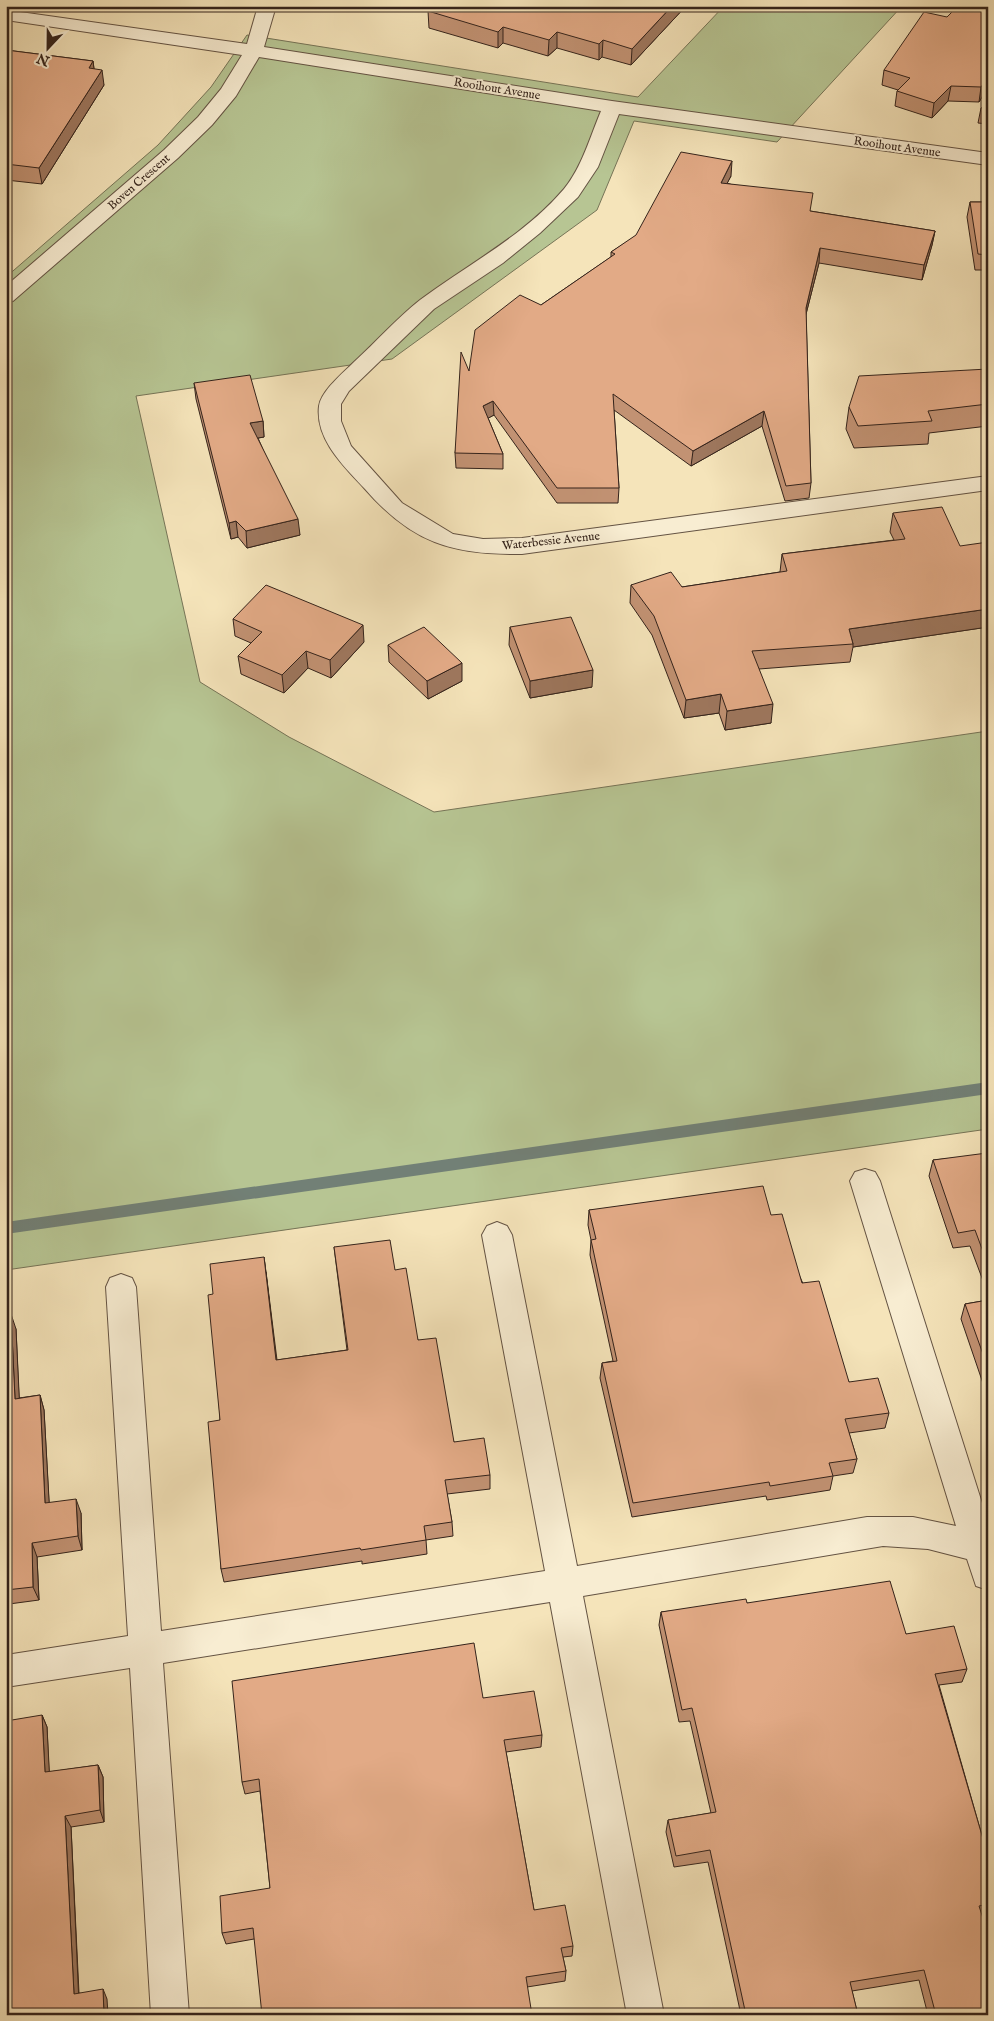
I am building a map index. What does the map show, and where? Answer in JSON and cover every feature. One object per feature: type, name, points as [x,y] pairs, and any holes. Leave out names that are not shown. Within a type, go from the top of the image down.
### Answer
[{"type":"street","name":"Boven Crescent","points":[[6,297],[171,154],[205,122],[229,92],[254,51],[267,6]]},
{"type":"street","name":"Rooihout Avenue","points":[[6,15],[254,51],[612,107],[988,159]]},
{"type":"street","name":"Waterbessie Avenue","points":[[612,107],[588,167],[571,193],[533,229],[496,258],[427,305],[341,386],[330,404],[330,421],[341,448],[394,508],[446,540],[483,547],[522,546],[988,483]]},
{"type":"street","points":[[865,1181],[985,1558]]},
{"type":"street","points":[[497,1235],[646,2015]]},
{"type":"street","points":[[121,1287],[170,2015]]},
{"type":"street","points":[[6,1671],[564,1584],[882,1530],[932,1534],[985,1558]]},
{"type":"green space","points":[[724,6],[902,6],[777,142],[634,121],[597,210],[392,359],[136,396],[200,682],[289,737],[434,812],[988,731],[988,1129],[6,1270],[6,277],[158,145],[211,87],[247,35],[638,97]]},
{"type":"building","points":[[434,6],[672,6],[632,49],[603,40],[599,44],[557,32],[549,40],[503,27],[498,32],[428,11]]},
{"type":"building","points":[[958,6],[988,6],[988,77],[981,87],[951,86],[934,103],[897,91],[910,78],[884,70],[924,12],[947,17]]},
{"type":"building","points":[[6,50],[93,61],[89,68],[102,70],[39,168],[6,164]]},
{"type":"building","points":[[681,152],[732,161],[721,183],[813,193],[810,211],[935,231],[924,265],[820,248],[806,308],[811,483],[786,486],[764,411],[693,451],[613,394],[619,488],[557,488],[493,401],[483,406],[503,454],[455,453],[461,352],[469,371],[475,330],[520,295],[541,305],[615,254],[611,252],[636,235]]},
{"type":"building","points":[[970,202],[988,202],[988,255],[978,254]]},
{"type":"building","points":[[988,369],[988,404],[928,411],[932,421],[858,426],[849,407],[859,376]]},
{"type":"building","points":[[250,375],[263,421],[250,423],[298,519],[246,531],[236,521],[229,523],[194,383]]},
{"type":"building","points":[[942,507],[960,546],[988,542],[988,609],[849,629],[853,644],[752,651],[773,704],[727,711],[721,694],[686,700],[654,616],[631,585],[671,572],[682,587],[787,571],[782,554],[905,539],[893,513]]},
{"type":"building","points":[[266,585],[363,625],[330,660],[306,651],[282,675],[238,656],[262,632],[233,619]]},
{"type":"building","points":[[571,617],[593,670],[530,681],[510,627]]},
{"type":"building","points":[[424,627],[462,663],[427,681],[388,645]]},
{"type":"building","points":[[987,1153],[988,1265],[975,1230],[958,1233],[933,1160]]},
{"type":"building","points":[[763,1186],[771,1215],[782,1214],[802,1283],[819,1281],[849,1382],[878,1378],[889,1413],[845,1419],[857,1459],[829,1463],[833,1476],[770,1486],[769,1482],[633,1503],[602,1363],[617,1361],[591,1240],[596,1239],[589,1210]]},
{"type":"building","points":[[390,1240],[395,1270],[406,1268],[418,1340],[436,1338],[454,1442],[484,1438],[490,1475],[445,1480],[452,1522],[424,1526],[426,1540],[221,1569],[208,1422],[220,1420],[208,1295],[213,1294],[210,1264],[264,1257],[276,1360],[348,1350],[334,1247]]},
{"type":"building","points":[[988,1300],[988,1368],[965,1304]]},
{"type":"building","points":[[6,1314],[11,1314],[15,1399],[40,1395],[45,1503],[76,1499],[78,1536],[32,1543],[33,1587],[6,1590]]},
{"type":"building","points":[[890,1581],[906,1634],[954,1626],[967,1669],[935,1674],[983,1839],[988,1838],[988,1904],[979,1906],[988,1934],[988,2015],[936,2015],[924,1970],[850,1982],[858,2015],[746,2015],[710,1850],[676,1856],[668,1820],[716,1812],[692,1708],[682,1710],[661,1612],[746,1599],[747,1603]]},
{"type":"building","points":[[474,1643],[483,1698],[534,1691],[542,1735],[504,1740],[534,1910],[565,1905],[573,1946],[561,1948],[566,1971],[526,1977],[532,2015],[262,2015],[253,1928],[222,1933],[220,1896],[270,1888],[259,1779],[242,1782],[232,1681]]},
{"type":"building","points":[[42,1715],[45,1772],[98,1765],[100,1810],[65,1816],[74,1994],[103,1989],[104,2015],[6,2015],[6,1721]]},
{"type":"waterway","points":[[6,1228],[988,1088]]}]
